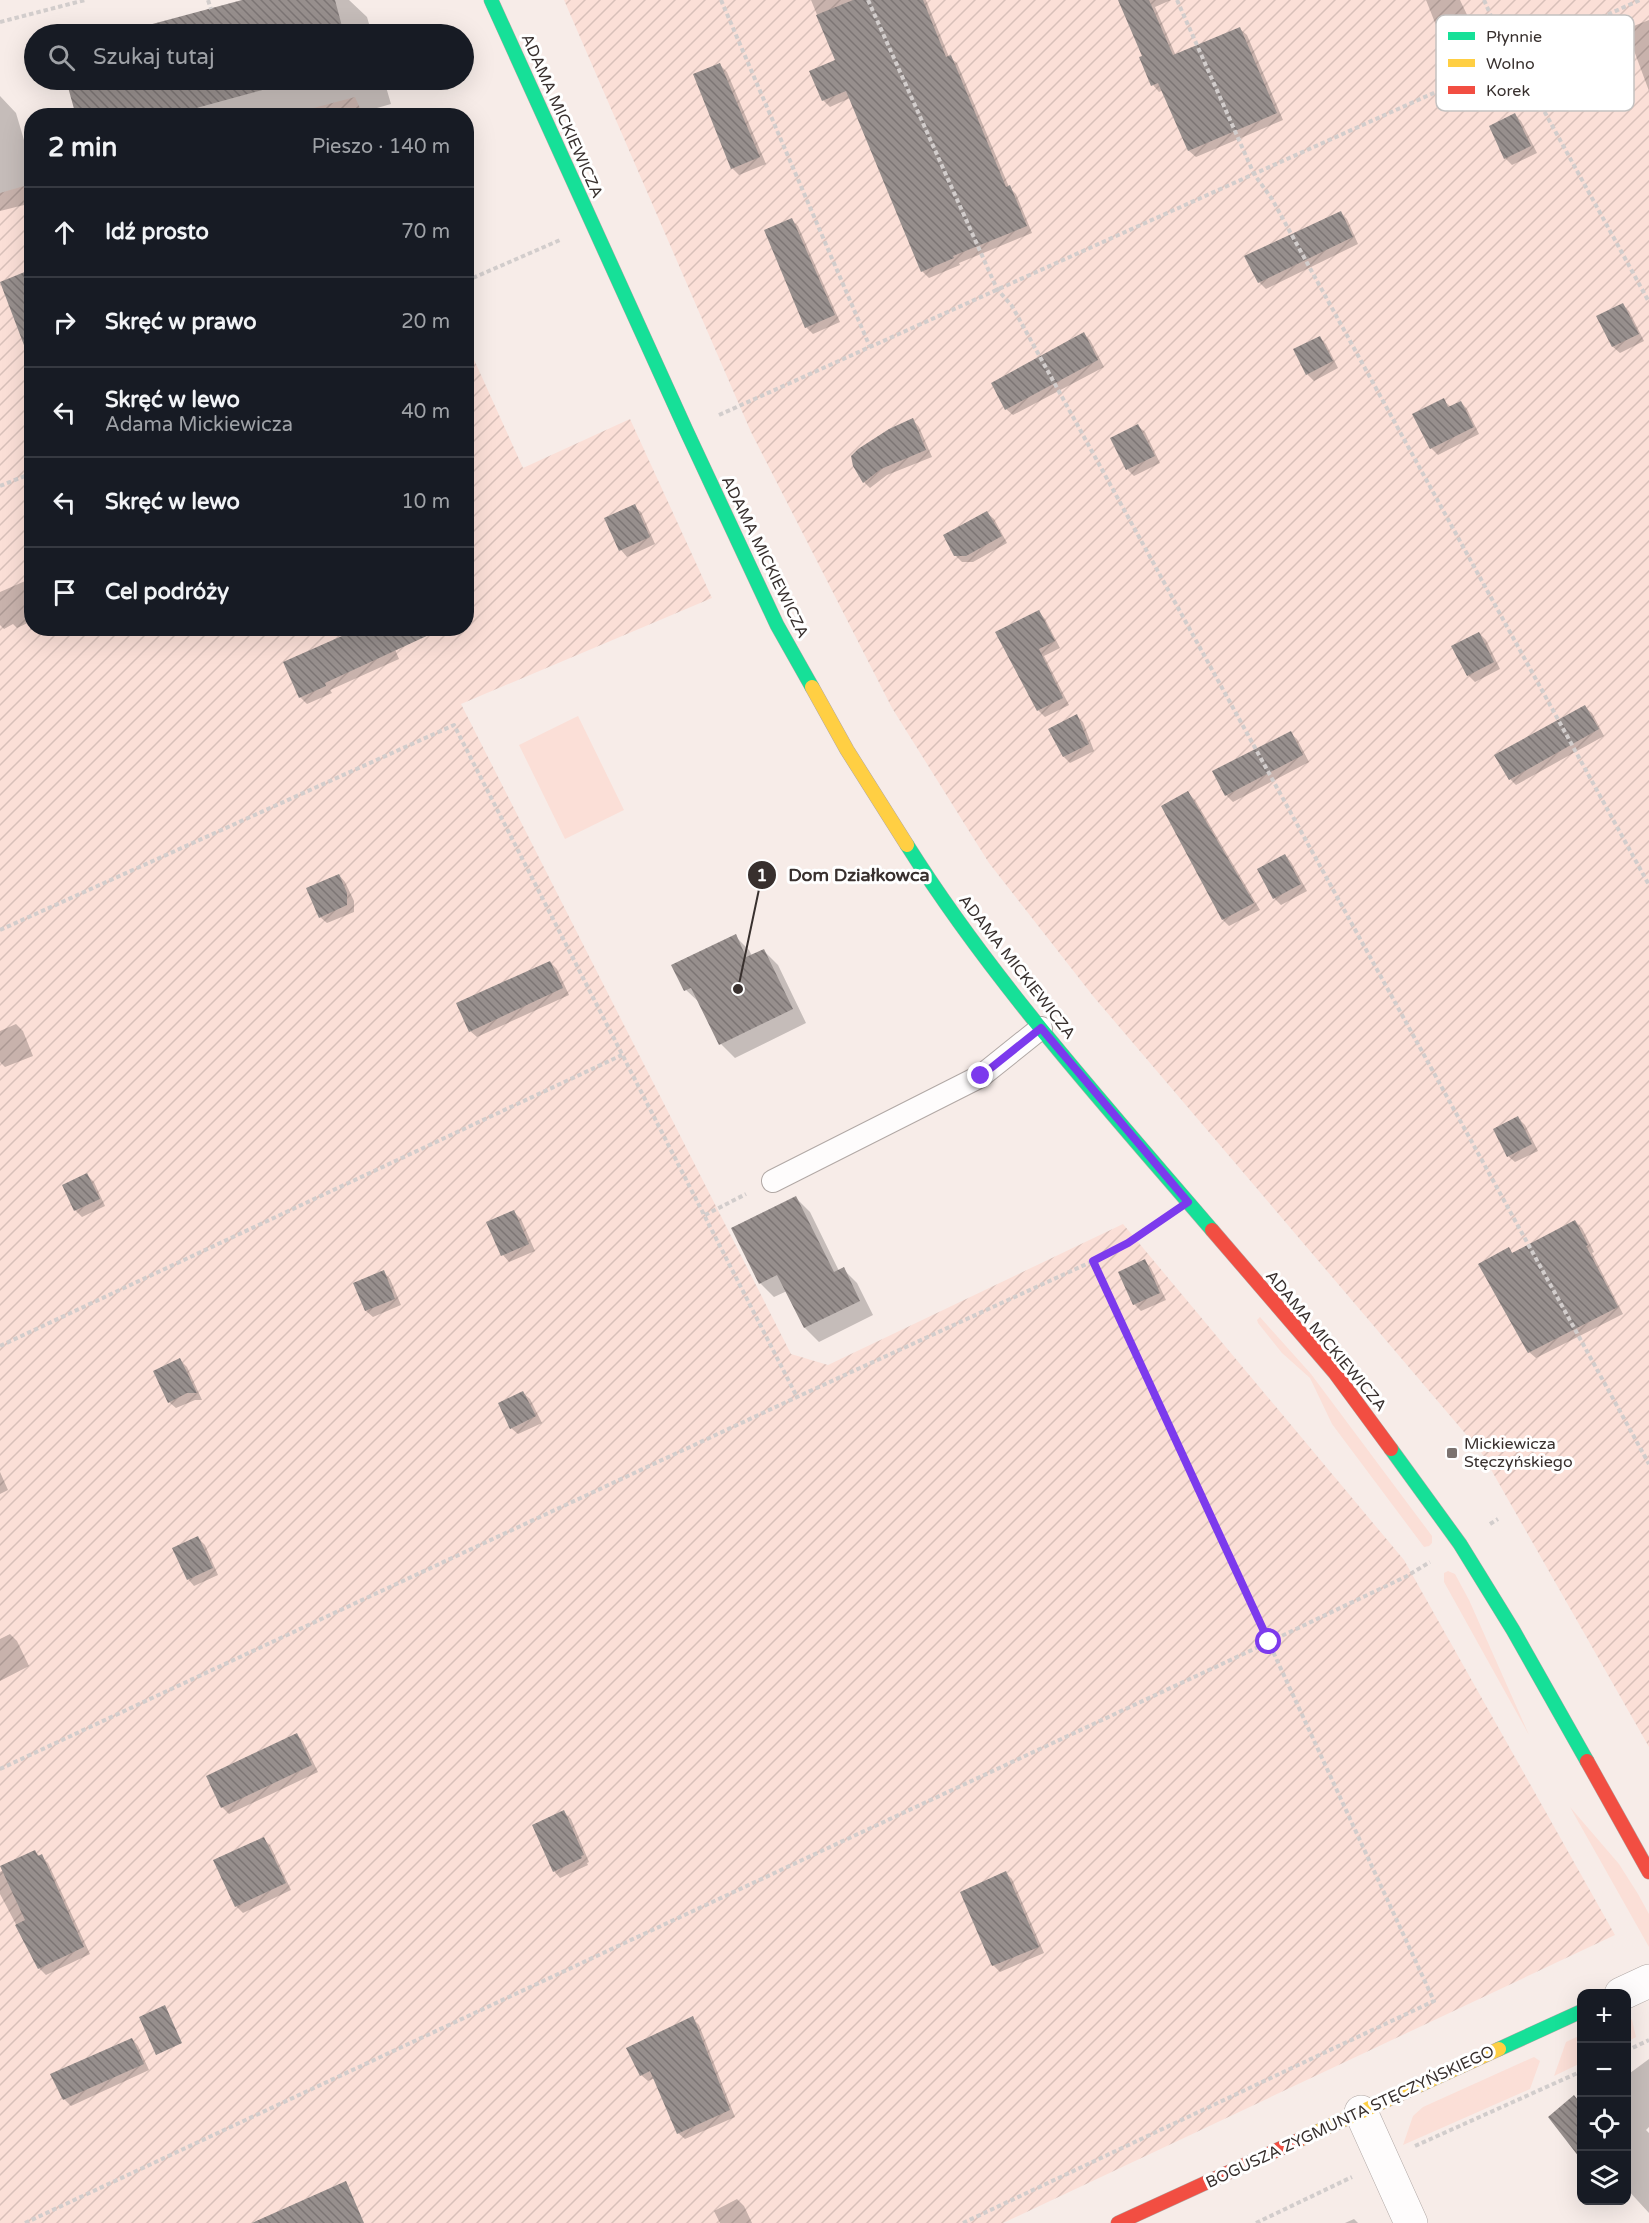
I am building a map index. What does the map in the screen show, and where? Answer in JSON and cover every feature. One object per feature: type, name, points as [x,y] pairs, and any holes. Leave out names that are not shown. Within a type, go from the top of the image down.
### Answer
[{"type":"street","name":"ADAMA MICKIEWICZA","points":[[491,0],[777,625],[847,750],[926,875],[990,962],[1041,1028],[1335,1373],[1460,1544],[1513,1630],[1649,1872]]},
{"type":"street","points":[[1631,1989],[1649,1981]]},
{"type":"street","name":"BOGUSZA ZYGMUNTA STĘCZYŃSKIEGO","points":[[1118,2223],[1577,2013]]},
{"type":"street","points":[[1361,2112],[1411,2223]]},
{"type":"lane","points":[[774,1181],[981,1076],[1041,1028]]},
{"type":"path","points":[[0,22],[85,0]]},
{"type":"path","points":[[208,0],[210,9]]},
{"type":"path","points":[[721,0],[870,347]]},
{"type":"path","points":[[868,0],[997,289],[1012,306],[1649,1464]]},
{"type":"path","points":[[1177,0],[1254,174],[1272,199],[1649,885]]},
{"type":"path","points":[[1484,0],[1491,15]]},
{"type":"path","points":[[1607,15],[1640,0]]},
{"type":"path","points":[[686,430],[1436,92]]},
{"type":"path","points":[[1544,111],[1649,303]]},
{"type":"path","points":[[474,277],[593,225]]},
{"type":"path","points":[[0,486],[24,476]]},
{"type":"path","points":[[0,930],[454,725],[797,1397]]},
{"type":"path","points":[[0,1346],[622,1055]]},
{"type":"path","points":[[705,1215],[774,1181]]},
{"type":"path","points":[[0,1769],[1093,1261],[1128,1243],[1188,1202]]},
{"type":"path","points":[[963,2223],[1434,2001],[1093,1261]]},
{"type":"path","points":[[25,2223],[1269,1642],[1407,1576],[1498,1520]]},
{"type":"path","points":[[1631,2048],[1649,2040]]},
{"type":"shaded area","points":[[564,0],[1649,0],[1649,1747],[1481,1452],[1093,996],[989,863],[892,708],[751,432]]},
{"type":"shaded area","points":[[355,97],[360,108],[313,108]]},
{"type":"shaded area","points":[[24,186],[24,636],[474,636],[474,360],[523,468],[630,419],[712,598],[461,704],[791,1354],[828,1365],[1123,1224],[1404,1560],[1615,1935],[1003,2223],[0,2223],[0,193]]},
{"type":"shaded area","points":[[578,716],[624,810],[565,839],[519,745]]},
{"type":"shaded area","points":[[1260,1317],[1311,1374],[1432,1536],[1432,1543],[1429,1546],[1424,1547],[1332,1424],[1310,1378],[1282,1353],[1258,1323],[1257,1320]]},
{"type":"shaded area","points":[[1448,1571],[1455,1574],[1469,1600],[1529,1735],[1444,1582],[1444,1573]]},
{"type":"shaded area","points":[[1570,1807],[1619,1864],[1638,1894],[1649,1914],[1649,1947]]},
{"type":"shaded area","points":[[1631,2019],[1632,2020],[1636,2037],[1631,2040]]},
{"type":"shaded area","points":[[1577,2037],[1577,2065],[1554,2076],[1566,2042]]},
{"type":"shaded area","points":[[1534,2057],[1540,2061],[1530,2089],[1403,2145],[1413,2116],[1423,2107]]},
{"type":"building","points":[[242,0],[335,0],[341,24],[152,24]]},
{"type":"building","points":[[853,0],[923,0],[946,57],[951,55],[1006,187],[1010,185],[1027,226],[953,256],[954,258],[921,272],[846,91],[822,101],[809,71],[835,60],[816,15]]},
{"type":"building","points":[[1118,0],[1149,0],[1173,55],[1240,27],[1277,113],[1188,151],[1158,83],[1151,86],[1139,57],[1142,56]]},
{"type":"building","points":[[720,63],[760,157],[731,169],[693,74]]},
{"type":"building","points":[[69,90],[262,90],[196,108],[74,108]]},
{"type":"building","points":[[1515,113],[1531,146],[1504,159],[1489,126]]},
{"type":"building","points":[[1341,211],[1353,237],[1258,283],[1244,256]]},
{"type":"building","points":[[792,218],[835,315],[805,328],[764,230]]},
{"type":"building","points":[[24,272],[24,345],[0,282]]},
{"type":"building","points":[[1623,303],[1639,334],[1612,347],[1596,316]]},
{"type":"building","points":[[1084,332],[1098,360],[1005,410],[991,383]]},
{"type":"building","points":[[1320,336],[1333,361],[1306,375],[1293,349]]},
{"type":"building","points":[[1444,398],[1448,407],[1461,401],[1474,427],[1430,449],[1412,414]]},
{"type":"building","points":[[913,418],[926,450],[881,469],[863,483],[853,466],[851,456],[889,429]]},
{"type":"building","points":[[1138,424],[1155,456],[1126,470],[1110,438]]},
{"type":"building","points":[[635,504],[650,537],[619,551],[604,518]]},
{"type":"building","points":[[987,511],[1002,536],[966,556],[954,556],[943,535]]},
{"type":"building","points":[[1039,610],[1055,641],[1039,649],[1063,698],[1037,711],[995,632]]},
{"type":"building","points":[[1479,632],[1494,662],[1467,676],[1451,646]]},
{"type":"building","points":[[342,636],[427,636],[325,683],[326,686],[299,698],[283,662]]},
{"type":"building","points":[[1585,705],[1599,729],[1509,780],[1494,755]]},
{"type":"building","points":[[1077,714],[1089,744],[1063,757],[1048,729]]},
{"type":"building","points":[[1291,731],[1303,755],[1225,796],[1212,771]]},
{"type":"building","points":[[1188,791],[1254,903],[1222,920],[1161,806]]},
{"type":"building","points":[[1285,854],[1301,884],[1273,899],[1257,869]]},
{"type":"building","points":[[339,874],[347,893],[347,905],[319,918],[306,888]]},
{"type":"building","points":[[736,934],[746,957],[764,949],[793,1009],[719,1045],[691,988],[684,991],[671,965]]},
{"type":"building","points":[[550,961],[563,988],[469,1032],[456,1003]]},
{"type":"building","points":[[1518,1116],[1532,1144],[1507,1157],[1493,1129]]},
{"type":"building","points":[[87,1173],[100,1199],[74,1211],[62,1185]]},
{"type":"building","points":[[796,1196],[834,1272],[844,1267],[860,1301],[804,1328],[777,1275],[759,1284],[731,1228]]},
{"type":"building","points":[[514,1210],[529,1244],[501,1256],[486,1222]]},
{"type":"building","points":[[1575,1220],[1618,1307],[1528,1353],[1478,1264],[1509,1247],[1512,1253]]},
{"type":"building","points":[[1145,1259],[1160,1293],[1133,1305],[1118,1272]]},
{"type":"building","points":[[384,1270],[395,1299],[365,1311],[353,1283]]},
{"type":"building","points":[[180,1358],[197,1393],[187,1393],[168,1403],[153,1371]]},
{"type":"building","points":[[523,1391],[536,1416],[510,1429],[498,1403]]},
{"type":"building","points":[[198,1536],[213,1568],[187,1580],[172,1548]]},
{"type":"building","points":[[297,1733],[312,1765],[221,1808],[206,1776]]},
{"type":"building","points":[[564,1810],[584,1855],[553,1872],[532,1825]]},
{"type":"building","points":[[264,1837],[286,1883],[235,1907],[213,1860]]},
{"type":"building","points":[[35,1850],[38,1856],[42,1854],[84,1947],[38,1969],[15,1925],[25,1920],[0,1866]]},
{"type":"building","points":[[1006,1871],[1039,1947],[992,1966],[960,1892]]},
{"type":"building","points":[[165,2005],[182,2043],[156,2055],[139,2017]]},
{"type":"building","points":[[693,2016],[730,2110],[677,2134],[650,2071],[640,2076],[626,2048]]},
{"type":"building","points":[[132,2038],[144,2064],[63,2100],[50,2074]]},
{"type":"building","points":[[1574,2095],[1577,2099],[1577,2154],[1548,2117]]},
{"type":"building","points":[[346,2181],[364,2223],[252,2223]]},
{"type":"traffic: fast","points":[[491,0],[777,625],[812,687]]},
{"type":"traffic: fast","points":[[907,845],[976,946],[1052,1043],[1212,1230]]},
{"type":"traffic: fast","points":[[1391,1449],[1460,1544],[1513,1630],[1587,1761]]},
{"type":"traffic: fast","points":[[1499,2049],[1577,2013]]},
{"type":"traffic: slow","points":[[812,687],[847,750],[907,845]]},
{"type":"traffic: slow","points":[[1299,2140],[1499,2049]]},
{"type":"traffic: jam","points":[[1212,1230],[1335,1373],[1391,1449]]},
{"type":"traffic: jam","points":[[1587,1761],[1649,1872]]},
{"type":"traffic: jam","points":[[1118,2223],[1299,2140]]},
{"type":"place","name":"Dom Działkowca","points":[[738,989]]},
{"type":"place","name":"Mickiewicza Stęczyńskiego","points":[[1452,1453]]},
{"type":"route","points":[[981,1076],[1041,1028],[1188,1202],[1128,1243],[1093,1261],[1269,1642]]}]
